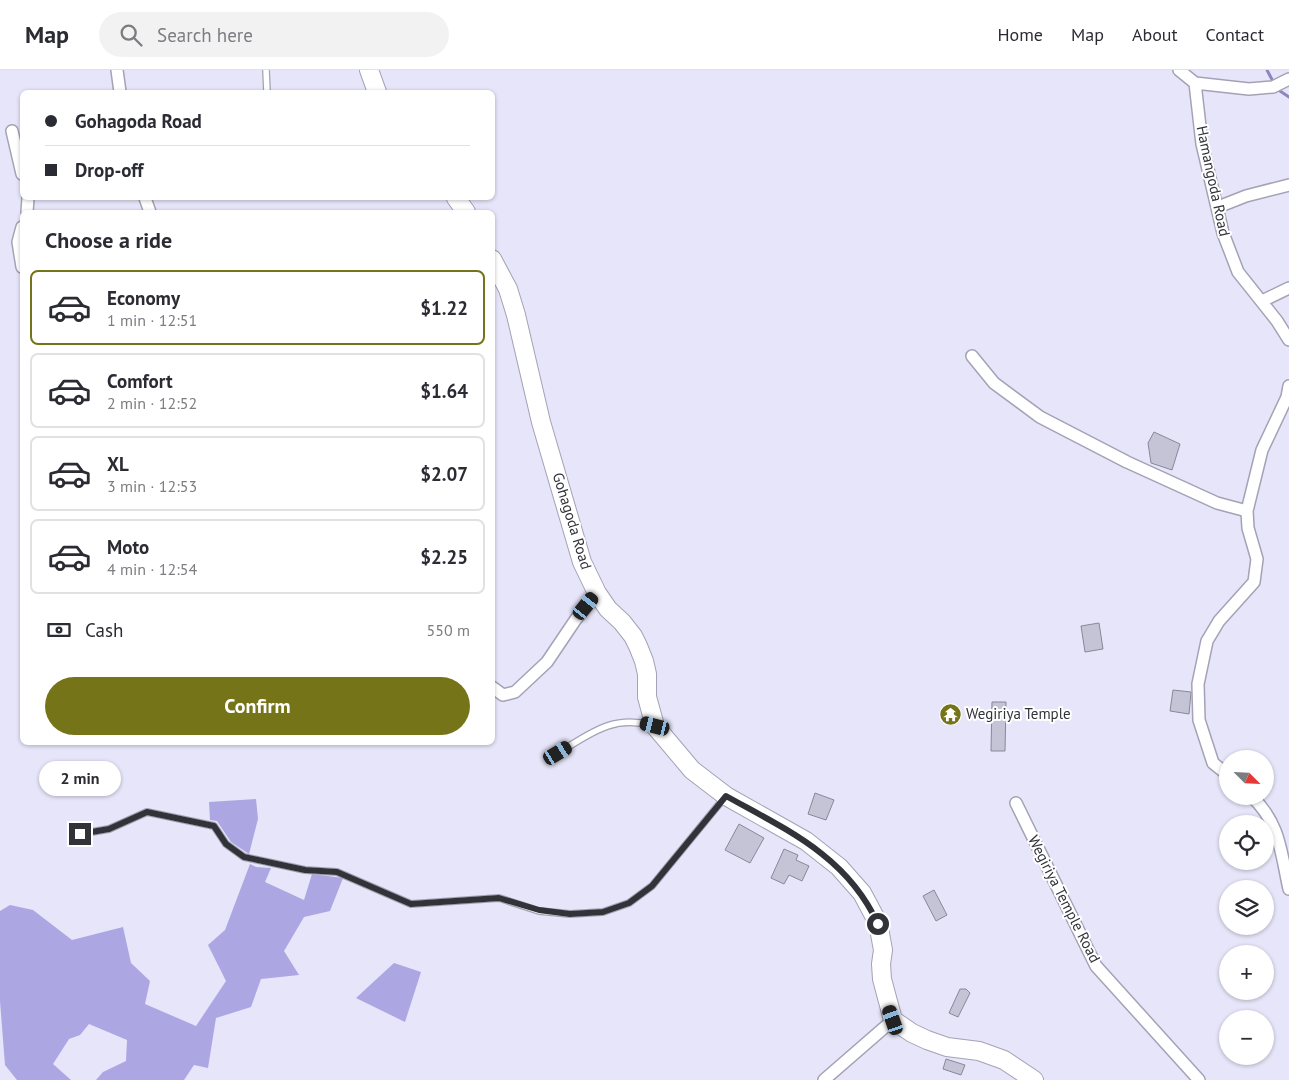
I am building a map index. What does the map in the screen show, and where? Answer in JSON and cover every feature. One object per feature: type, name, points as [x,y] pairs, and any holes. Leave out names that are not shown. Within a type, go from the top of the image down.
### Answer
[{"type":"main road","points":[[369,70],[376,90]]},
{"type":"main road","name":"Gohagoda Road","points":[[495,265],[508,290],[516,315],[541,422],[582,562],[597,593],[608,609],[634,636],[644,661],[647,674],[647,697],[655,726],[692,770],[726,796],[806,841],[839,867],[862,893],[878,924],[883,950],[881,964],[882,979],[893,1020]]},
{"type":"main road","points":[[893,1020],[912,1033],[927,1040],[947,1047],[978,1051],[1004,1060],[1034,1080]]},
{"type":"street","points":[[117,70],[120,90]]},
{"type":"street","points":[[1180,70],[1195,83],[1248,89],[1273,86],[1289,79]]},
{"type":"street","name":"Hamangoda Road","points":[[1195,83],[1202,144],[1223,233],[1238,272],[1262,301],[1289,340]]},
{"type":"street","points":[[12,131],[20,165]]},
{"type":"street","points":[[1218,207],[1246,196],[1289,185]]},
{"type":"street","points":[[20,234],[18,242],[20,254]]},
{"type":"street","points":[[1262,301],[1289,288]]},
{"type":"street","points":[[972,356],[994,383],[1040,417],[1127,462],[1199,495],[1217,503],[1248,511]]},
{"type":"street","points":[[1219,767],[1213,762],[1199,720],[1198,684],[1207,641],[1219,620],[1254,582],[1257,559],[1248,528],[1248,511],[1262,450],[1287,397],[1289,386]]},
{"type":"street","points":[[495,689],[503,695],[515,692],[547,662],[576,619],[597,593]]},
{"type":"street","name":"Wegiriya Temple Road","points":[[1016,803],[1096,966],[1200,1080]]},
{"type":"street","points":[[1260,805],[1277,833],[1289,889]]},
{"type":"street","points":[[824,1080],[893,1020]]},
{"type":"lane","points":[[266,70],[267,90]]},
{"type":"lane","points":[[558,753],[603,726],[626,721],[655,726]]},
{"type":"lane","points":[[80,834],[109,829],[147,812],[214,826],[226,844],[244,857],[305,870],[337,872],[411,904],[499,898],[539,910],[570,914],[603,912],[629,903],[652,886],[726,796]]},
{"type":"shaded area","points":[[256,799],[258,819],[249,854],[231,842],[217,821],[210,820],[209,802]]},
{"type":"shaded area","points":[[250,864],[256,867],[271,868],[265,882],[304,900],[312,874],[343,878],[330,911],[304,917],[284,951],[299,975],[261,979],[251,1007],[216,1018],[208,1068],[194,1065],[184,1080],[96,1080],[103,1072],[126,1061],[127,1040],[89,1024],[80,1035],[69,1039],[53,1064],[71,1080],[17,1080],[5,1065],[0,1001],[0,911],[10,905],[33,910],[72,940],[123,927],[131,963],[150,981],[145,1004],[196,1026],[226,981],[208,945],[225,930]]},
{"type":"shaded area","points":[[394,963],[421,972],[405,1022],[356,998]]},
{"type":"building","points":[[1154,432],[1180,444],[1172,470],[1151,463],[1148,443]]},
{"type":"building","points":[[1099,623],[1103,649],[1085,652],[1081,626]]},
{"type":"building","points":[[1173,690],[1191,692],[1189,714],[1170,711]]},
{"type":"building","points":[[992,702],[1006,702],[1005,751],[991,751]]},
{"type":"building","points":[[815,793],[834,800],[826,820],[808,814]]},
{"type":"building","points":[[739,824],[764,838],[750,863],[725,850]]},
{"type":"building","points":[[784,849],[798,855],[796,860],[809,866],[802,881],[789,875],[784,884],[771,878]]},
{"type":"building","points":[[934,890],[947,915],[936,921],[923,896]]},
{"type":"building","points":[[960,989],[966,989],[970,993],[958,1017],[949,1013]]},
{"type":"building","points":[[946,1059],[965,1065],[961,1075],[943,1069]]},
{"type":"waterway","points":[[1267,70],[1277,89],[1289,97]]},
{"type":"place","name":"Wegiriya Temple","points":[[950,714]]},
{"type":"route","points":[[80,834],[109,829],[147,812],[214,826],[226,844],[244,857],[305,870],[337,872],[411,904],[499,898],[539,910],[570,914],[603,912],[629,903],[652,886],[726,796],[806,841],[839,867],[862,893],[873,911],[878,924]]}]
